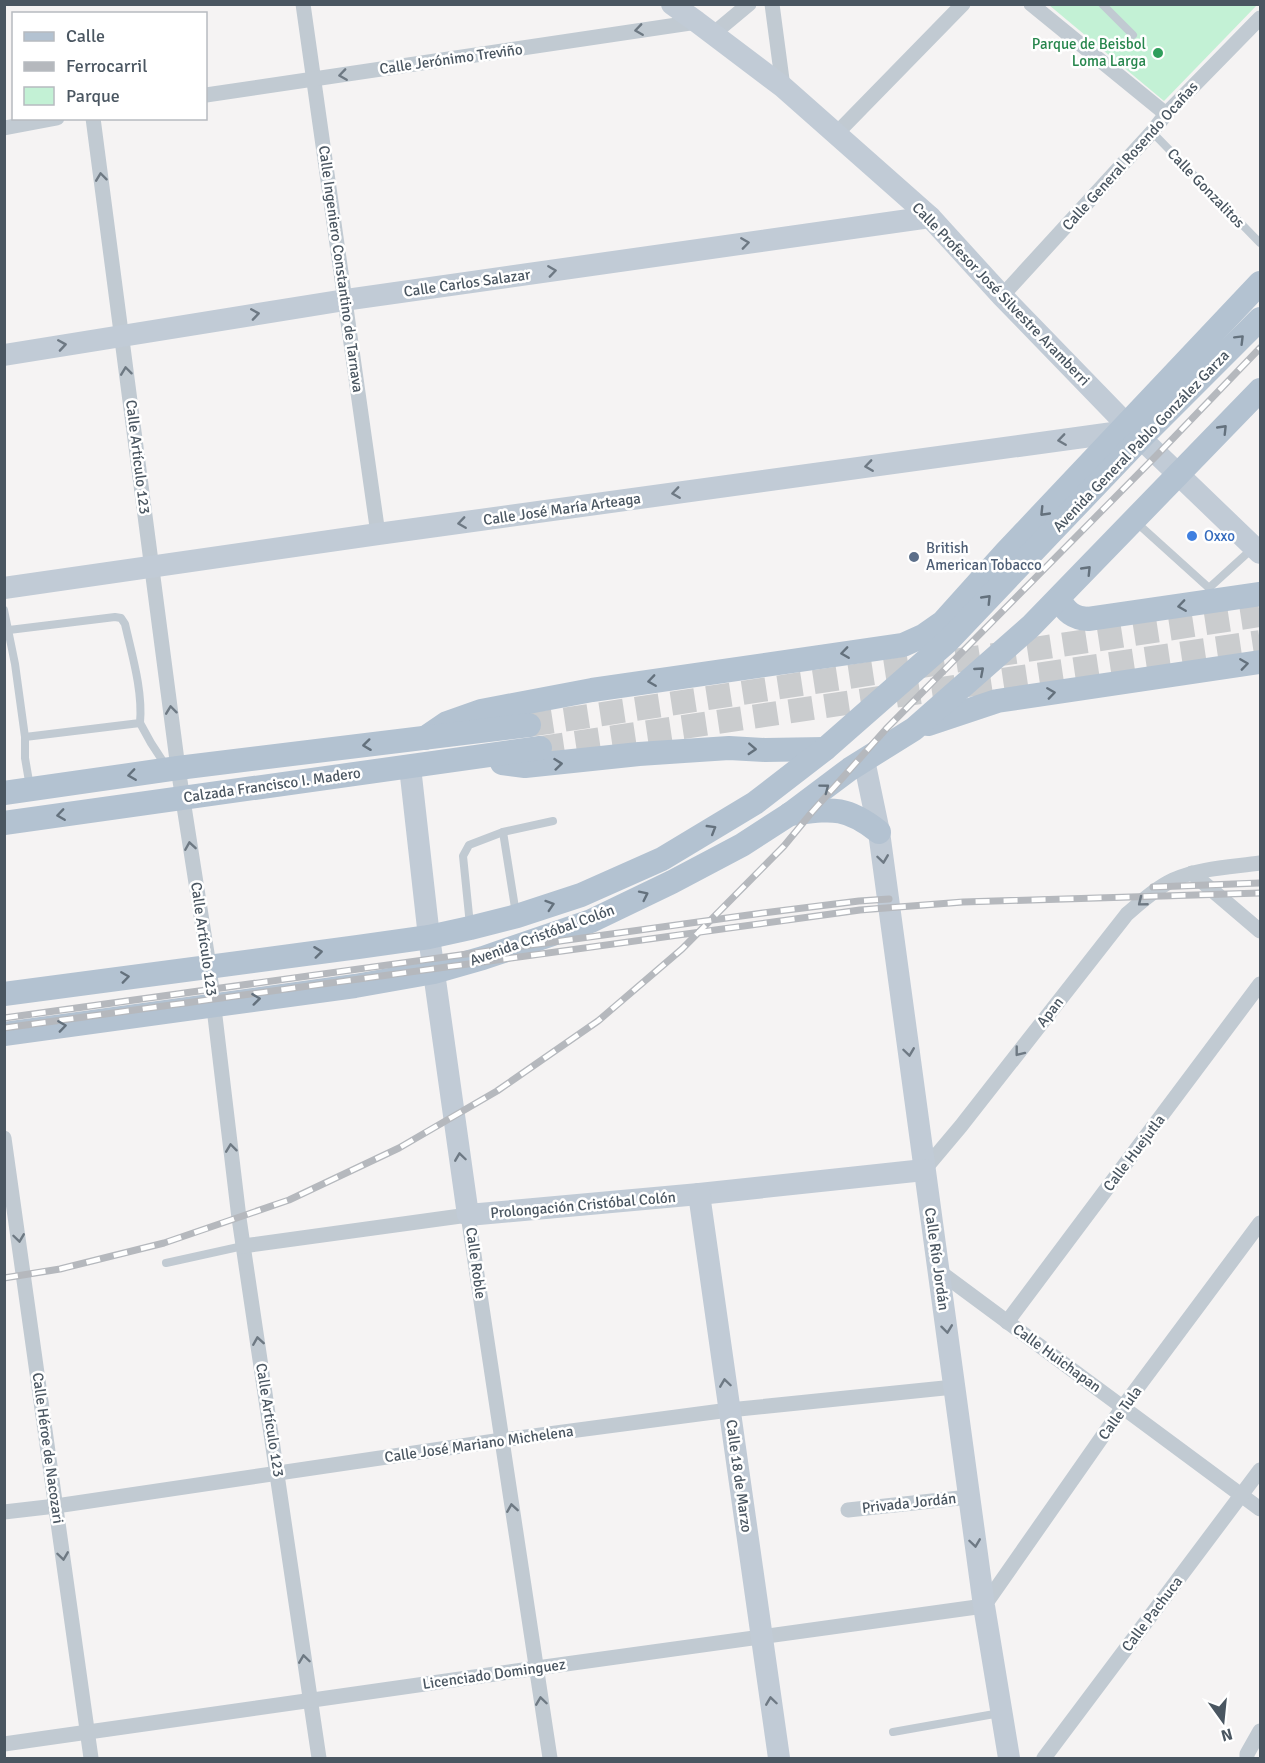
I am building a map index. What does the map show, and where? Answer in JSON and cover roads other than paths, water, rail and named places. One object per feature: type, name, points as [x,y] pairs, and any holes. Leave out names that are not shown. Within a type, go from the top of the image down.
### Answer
[{"type":"main road","name":"Avenida General Pablo González Garza","points":[[947,642],[1260,283]]},
{"type":"main road","name":"Avenida General Pablo González Garza","points":[[1130,432],[1260,319]]},
{"type":"main road","points":[[1260,390],[1059,599],[1072,615],[1088,619],[1215,594],[1260,594]]},
{"type":"main road","points":[[425,738],[447,723],[481,711],[592,690],[903,645],[923,636],[943,622],[1005,553],[1130,432]]},
{"type":"main road","name":"Avenida Cristóbal Colón","points":[[4,1034],[355,986],[434,972],[483,958],[591,921],[742,845],[790,814],[890,742],[914,729],[1059,599]]},
{"type":"main road","name":"Avenida Cristóbal Colón","points":[[4,994],[429,937],[517,916],[581,895],[662,859],[754,803],[825,749],[947,642]]},
{"type":"main road","points":[[914,729],[997,701],[1260,662]]},
{"type":"main road","name":"Calzada Francisco I. Madero","points":[[4,793],[173,769],[529,725]]},
{"type":"main road","name":"Calzada Francisco I. Madero","points":[[4,823],[540,748]]},
{"type":"main road","points":[[480,757],[507,765],[525,766],[639,754],[729,748],[825,749]]},
{"type":"main road","points":[[790,814],[830,810],[850,813],[863,819],[879,832]]},
{"type":"main road","points":[[662,859],[672,882]]},
{"type":"street","name":"Calle Ingeniero Constantino de Tarnava","points":[[303,4],[378,534]]},
{"type":"street","name":"Calle Profesor José Silvestre Aramberri","points":[[672,4],[783,87],[930,218],[1130,432],[1179,475],[1257,550]]},
{"type":"street","points":[[705,28],[749,4]]},
{"type":"street","points":[[772,4],[783,87]]},
{"type":"street","points":[[835,135],[963,4]]},
{"type":"street","points":[[1031,4],[1166,114]]},
{"type":"street","name":"Calle General Rosendo Ocañas","points":[[1002,296],[1166,114],[1260,18]]},
{"type":"street","name":"Calle Jerónimo Treviño","points":[[207,95],[705,28]]},
{"type":"street","points":[[4,128],[46,120]]},
{"type":"street","name":"Calle Artículo 123","points":[[93,120],[152,567],[173,769],[183,798],[208,966],[243,1246],[319,1758]]},
{"type":"street","name":"Calle Carlos Salazar","points":[[4,355],[345,300],[930,218]]},
{"type":"street","name":"Calle José María Arteaga","points":[[4,588],[378,534],[1130,432]]},
{"type":"street","name":"Calle Río Jordán","points":[[864,760],[879,832],[984,1606],[1009,1758]]},
{"type":"street","name":"Calle Roble","points":[[410,767],[429,937],[468,1215],[550,1758]]},
{"type":"street","name":"Apan","points":[[924,1170],[1127,914],[1160,887],[1173,880],[1192,873],[1260,863]]},
{"type":"street","points":[[1192,873],[1260,931]]},
{"type":"street","name":"Calle Huejutla","points":[[1007,1322],[1260,984]]},
{"type":"street","name":"Calle Héroe de Nacozari","points":[[4,1138],[92,1758]]},
{"type":"street","name":"Prolongación Cristóbal Colón","points":[[243,1246],[468,1215],[924,1170]]},
{"type":"street","name":"Calle 18 de Marzo","points":[[699,1194],[779,1758]]},
{"type":"street","name":"Calle Tula","points":[[984,1606],[1123,1407],[1260,1222]]},
{"type":"street","name":"Calle Huichapan","points":[[940,1272],[1260,1509]]},
{"type":"street","name":"Calle José Mariano Michelena","points":[[4,1512],[502,1440],[729,1410],[954,1387]]},
{"type":"street","name":"Calle Pachuca","points":[[1044,1758],[1260,1470]]},
{"type":"street","name":"Privada Jordán","points":[[848,1510],[969,1497]]},
{"type":"street","name":"Licenciado Dominguez","points":[[4,1744],[984,1606]]},
{"type":"street","points":[[1247,1756],[1260,1731]]},
{"type":"lane","points":[[1102,4],[1133,35]]},
{"type":"lane","name":"Calle Gonzalitos","points":[[1152,132],[1260,243]]},
{"type":"lane","points":[[1134,521],[1215,594],[1257,550]]},
{"type":"lane","points":[[4,610],[9,630],[31,789]]},
{"type":"lane","points":[[9,630],[121,618],[125,624],[137,684],[141,712],[140,723],[151,743],[173,769]]},
{"type":"lane","points":[[25,737],[140,723]]},
{"type":"lane","points":[[470,928],[463,856],[465,850],[469,845],[503,832],[553,821]]},
{"type":"lane","points":[[503,832],[517,916]]},
{"type":"lane","points":[[166,1263],[243,1246]]},
{"type":"lane","points":[[893,1732],[1001,1713]]},
{"type":"tunnel","points":[[529,725],[1260,615]]},
{"type":"tunnel","points":[[540,748],[1260,642]]},
{"type":"railway","points":[[4,1278],[60,1269],[164,1243],[289,1200],[399,1148],[497,1091],[598,1021],[682,949],[784,846],[886,729],[1260,348]]},
{"type":"railway","points":[[1153,887],[1260,883]]},
{"type":"railway","points":[[4,1028],[860,910],[963,902],[1260,893]]},
{"type":"railway","points":[[4,1018],[763,913],[889,899]]},
{"type":"place","name":"Parque de Beisbol Loma Larga","points":[[1158,53]]},
{"type":"place","name":"Oxxo","points":[[1192,536]]},
{"type":"place","name":"British American Tobacco","points":[[914,557]]}]
